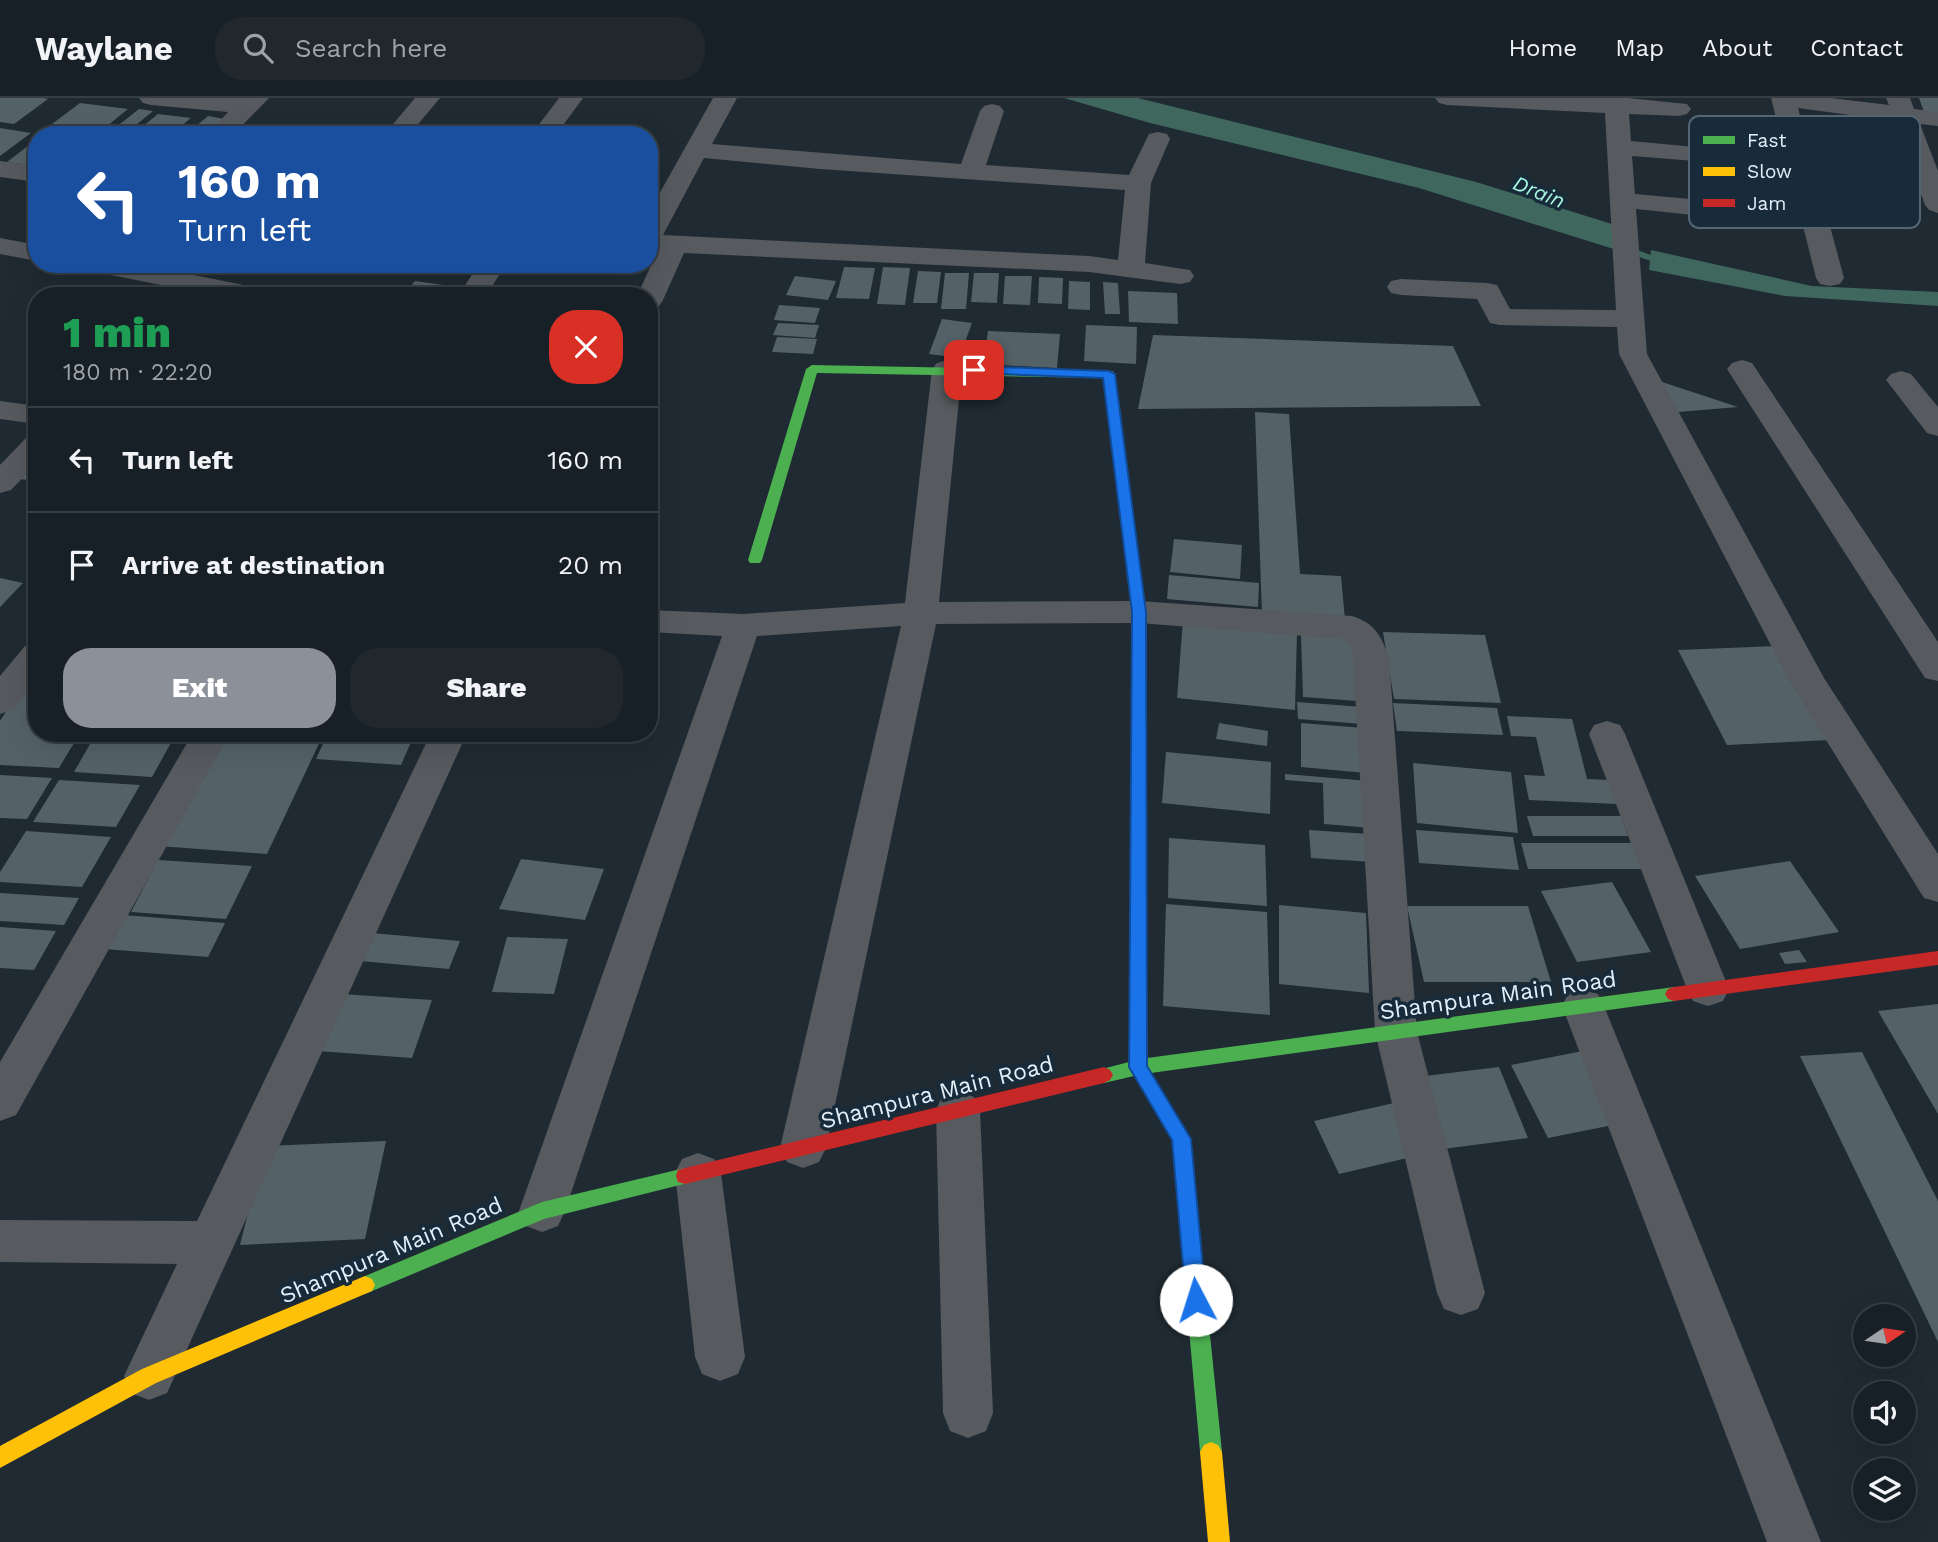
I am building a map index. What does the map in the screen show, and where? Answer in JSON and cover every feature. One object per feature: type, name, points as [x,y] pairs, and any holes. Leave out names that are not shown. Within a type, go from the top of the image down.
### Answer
[{"type":"street","points":[[151,98],[252,103]]},
{"type":"street","points":[[404,126],[428,98]]},
{"type":"street","points":[[550,126],[571,98]]},
{"type":"street","points":[[725,98],[697,150],[658,240],[1089,264],[1180,276]]},
{"type":"street","points":[[1447,98],[1616,102],[1679,109]]},
{"type":"street","points":[[1787,116],[1783,99],[1901,106],[1938,119]]},
{"type":"street","points":[[1616,102],[1633,354],[1808,682],[1938,887]]},
{"type":"street","points":[[228,126],[252,103]]},
{"type":"street","points":[[971,172],[992,111]]},
{"type":"street","points":[[1132,270],[1138,183],[1158,139]]},
{"type":"street","points":[[1620,147],[1689,153]]},
{"type":"street","points":[[697,150],[1138,183]]},
{"type":"street","points":[[1920,157],[1938,205]]},
{"type":"street","points":[[0,169],[28,173]]},
{"type":"street","points":[[1622,200],[1689,207]]},
{"type":"street","points":[[1817,228],[1830,278]]},
{"type":"street","points":[[0,246],[28,251]]},
{"type":"street","points":[[142,273],[213,287]]},
{"type":"street","points":[[1401,287],[1487,291],[1500,317],[1631,319]]},
{"type":"street","points":[[755,560],[812,369],[947,369],[1109,374],[1139,612],[1138,1067],[1181,1139],[1219,1542]]},
{"type":"street","points":[[803,1148],[921,613],[947,369]]},
{"type":"street","points":[[1742,369],[1938,669]]},
{"type":"street","points":[[1901,380],[1938,427]]},
{"type":"street","points":[[0,410],[28,412]]},
{"type":"street","points":[[0,482],[28,454]]},
{"type":"street","points":[[658,621],[743,625],[921,613],[1139,612],[1352,628],[1365,639],[1371,658],[1396,1032],[1461,1293]]},
{"type":"street","points":[[542,1210],[743,625]]},
{"type":"street","points":[[0,649],[28,653]]},
{"type":"street","points":[[0,701],[28,665]]},
{"type":"street","points":[[1607,734],[1708,989]]},
{"type":"street","points":[[0,1102],[207,742]]},
{"type":"street","points":[[149,1377],[445,742]]},
{"type":"street","name":"Shampura Main Road","points":[[0,1457],[149,1377],[542,1210],[1138,1067],[1938,958]]},
{"type":"street","points":[[1583,1006],[1794,1542]]},
{"type":"street","points":[[958,1110],[968,1413]]},
{"type":"street","points":[[698,1173],[720,1357]]},
{"type":"street","points":[[0,1241],[211,1243]]},
{"type":"shaded area","points":[[1064,98],[1138,98],[1476,182],[1612,224],[1617,250],[1419,188],[1150,123]]},
{"type":"shaded area","points":[[1651,250],[1812,286],[1938,292],[1938,306],[1785,296],[1649,270]]},
{"type":"building","points":[[0,98],[48,99],[14,124],[0,122]]},
{"type":"building","points":[[1919,98],[1938,98],[1938,114],[1924,112]]},
{"type":"building","points":[[80,103],[128,109],[107,126],[52,124]]},
{"type":"building","points":[[139,109],[153,111],[135,126],[117,126]]},
{"type":"building","points":[[158,114],[191,118],[181,126],[143,126]]},
{"type":"building","points":[[208,116],[230,120],[224,126],[196,126]]},
{"type":"building","points":[[0,128],[28,133],[28,135],[0,156]]},
{"type":"building","points":[[28,146],[28,165],[7,162]]},
{"type":"building","points":[[844,267],[875,268],[869,299],[836,298]]},
{"type":"building","points":[[883,267],[910,268],[905,305],[877,304]]},
{"type":"building","points":[[918,271],[941,272],[937,303],[913,303]]},
{"type":"building","points":[[945,273],[969,273],[966,309],[941,309]]},
{"type":"building","points":[[974,273],[999,273],[997,303],[971,302]]},
{"type":"building","points":[[795,276],[836,281],[828,300],[786,295]]},
{"type":"building","points":[[1005,276],[1032,276],[1030,305],[1003,304]]},
{"type":"building","points":[[1039,277],[1063,278],[1062,304],[1038,303]]},
{"type":"building","points":[[415,281],[458,287],[410,287]]},
{"type":"building","points":[[1069,281],[1090,282],[1090,310],[1068,309]]},
{"type":"building","points":[[1103,282],[1118,283],[1120,314],[1105,314]]},
{"type":"building","points":[[1128,291],[1177,293],[1178,324],[1129,322]]},
{"type":"building","points":[[779,305],[820,308],[815,323],[774,320]]},
{"type":"building","points":[[942,319],[972,323],[959,358],[929,354]]},
{"type":"building","points":[[778,323],[819,325],[815,338],[773,335]]},
{"type":"building","points":[[1086,325],[1137,327],[1136,364],[1084,361]]},
{"type":"building","points":[[988,331],[1060,334],[1057,368],[983,364]]},
{"type":"building","points":[[1153,335],[1453,346],[1481,406],[1138,409]]},
{"type":"building","points":[[777,337],[817,339],[813,354],[772,352]]},
{"type":"building","points":[[1653,379],[1738,407],[1678,412]]},
{"type":"building","points":[[1255,412],[1289,414],[1300,574],[1341,576],[1345,620],[1262,615]]},
{"type":"building","points":[[28,460],[28,480],[11,478]]},
{"type":"building","points":[[1174,539],[1242,545],[1240,579],[1170,572]]},
{"type":"building","points":[[1169,575],[1259,583],[1258,607],[1167,599]]},
{"type":"building","points":[[0,578],[23,583],[0,607]]},
{"type":"building","points":[[1183,620],[1297,631],[1295,710],[1177,698]]},
{"type":"building","points":[[1383,632],[1485,635],[1501,703],[1394,699]]},
{"type":"building","points":[[1301,635],[1354,639],[1358,701],[1303,697]]},
{"type":"building","points":[[1776,646],[1830,740],[1727,745],[1678,650]]},
{"type":"building","points":[[28,678],[28,742],[75,742],[59,768],[0,765],[0,721]]},
{"type":"building","points":[[1297,702],[1363,707],[1363,724],[1298,719]]},
{"type":"building","points":[[1393,703],[1497,708],[1503,735],[1397,731]]},
{"type":"building","points":[[1507,716],[1572,719],[1587,779],[1611,780],[1617,804],[1529,800],[1524,775],[1545,776],[1536,737],[1511,736]]},
{"type":"building","points":[[1219,723],[1268,731],[1267,746],[1216,739]]},
{"type":"building","points":[[1301,723],[1364,728],[1366,773],[1301,767]]},
{"type":"building","points":[[91,742],[171,742],[152,777],[74,772]]},
{"type":"building","points":[[215,742],[320,742],[267,854],[159,846]]},
{"type":"building","points":[[324,742],[411,742],[401,765],[316,759]]},
{"type":"building","points":[[1166,752],[1271,762],[1270,814],[1162,803]]},
{"type":"building","points":[[1413,763],[1511,772],[1518,833],[1417,823]]},
{"type":"building","points":[[1285,774],[1369,781],[1372,828],[1324,824],[1323,783],[1285,780]]},
{"type":"building","points":[[0,775],[52,778],[27,819],[0,818]]},
{"type":"building","points":[[59,780],[140,785],[116,827],[33,822]]},
{"type":"building","points":[[1527,816],[1621,816],[1628,836],[1533,836]]},
{"type":"building","points":[[1309,830],[1369,834],[1373,862],[1311,858]]},
{"type":"building","points":[[1416,830],[1513,837],[1519,870],[1419,863]]},
{"type":"building","points":[[26,831],[111,837],[82,887],[0,882],[0,872]]},
{"type":"building","points":[[1169,838],[1265,845],[1267,906],[1168,898]]},
{"type":"building","points":[[1521,843],[1636,843],[1645,869],[1528,869]]},
{"type":"building","points":[[521,859],[604,869],[585,920],[499,909]]},
{"type":"building","points":[[158,860],[252,866],[226,919],[131,912]]},
{"type":"building","points":[[1790,861],[1839,932],[1740,949],[1695,876]]},
{"type":"building","points":[[1612,882],[1651,952],[1577,962],[1541,891]]},
{"type":"building","points":[[0,893],[79,898],[64,925],[0,921]]},
{"type":"building","points":[[1166,904],[1267,912],[1270,1015],[1163,1006]]},
{"type":"building","points":[[1279,905],[1366,913],[1369,993],[1279,984]]},
{"type":"building","points":[[1407,906],[1528,906],[1551,982],[1424,982]]},
{"type":"building","points":[[123,915],[225,923],[208,957],[104,949]]},
{"type":"building","points":[[0,927],[56,931],[34,970],[0,968]]},
{"type":"building","points":[[361,932],[460,941],[449,969],[349,960]]},
{"type":"building","points":[[507,937],[568,939],[554,994],[492,992]]},
{"type":"building","points":[[1799,950],[1807,962],[1785,964],[1779,953]]},
{"type":"building","points":[[341,994],[432,1000],[412,1058],[318,1051]]},
{"type":"building","points":[[1938,1004],[1938,1114],[1878,1011]]},
{"type":"building","points":[[1583,1051],[1623,1123],[1548,1138],[1511,1065]]},
{"type":"building","points":[[1862,1052],[1938,1201],[1938,1342],[1800,1056]]},
{"type":"building","points":[[1499,1067],[1528,1138],[1443,1149],[1417,1077]]},
{"type":"building","points":[[1394,1103],[1420,1155],[1339,1174],[1314,1121]]},
{"type":"building","points":[[386,1141],[365,1239],[240,1245],[265,1146]]},
{"type":"waterway","name":"Drain","points":[[1620,247],[1669,264]]},
{"type":"traffic: fast","points":[[755,560],[812,369],[1109,374],[1122,474]]},
{"type":"traffic: fast","points":[[1139,810],[1138,1067],[1181,1139],[1211,1452]]},
{"type":"traffic: fast","points":[[1104,1075],[1138,1067],[1674,994]]},
{"type":"traffic: fast","points":[[365,1285],[542,1211],[685,1176]]},
{"type":"traffic: slow","points":[[0,1457],[149,1376],[365,1285]]},
{"type":"traffic: slow","points":[[1211,1452],[1219,1542]]},
{"type":"traffic: jam","points":[[1122,474],[1139,612],[1139,810]]},
{"type":"traffic: jam","points":[[1674,994],[1938,958]]},
{"type":"traffic: jam","points":[[685,1176],[1104,1075]]},
{"type":"route","points":[[974,370],[1109,374],[1139,612],[1138,1067],[1181,1139],[1196,1300]]}]
